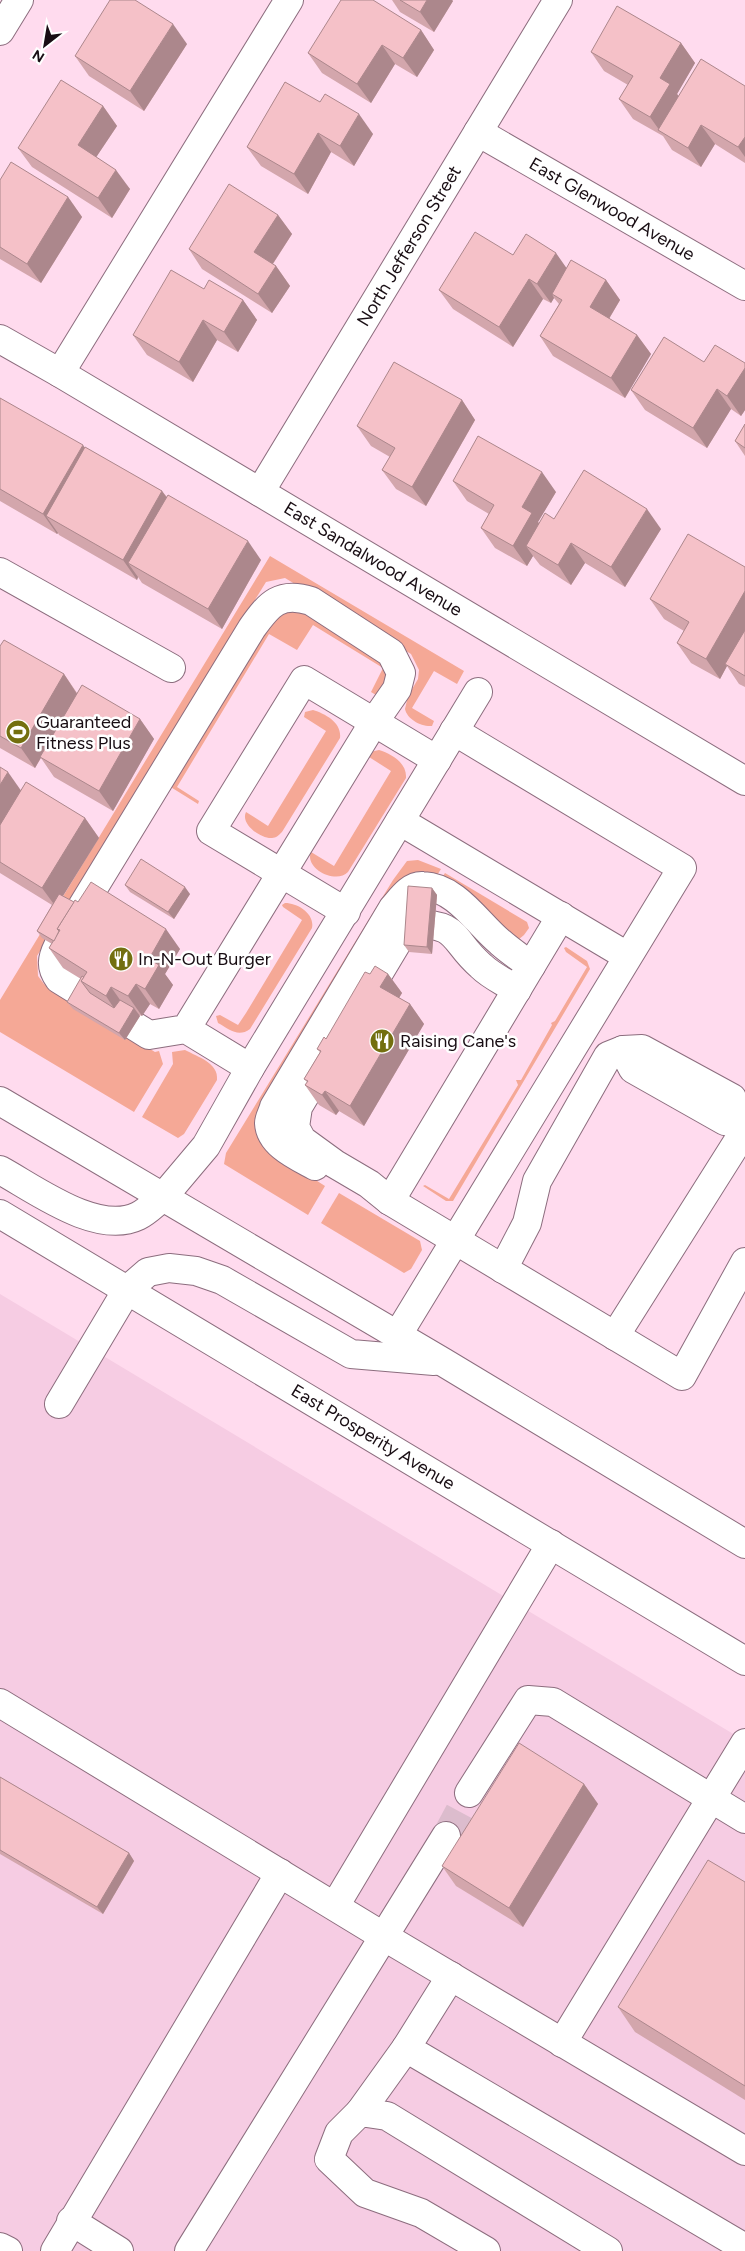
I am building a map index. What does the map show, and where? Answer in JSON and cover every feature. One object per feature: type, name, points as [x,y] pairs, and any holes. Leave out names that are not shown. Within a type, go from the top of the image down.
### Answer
[{"type":"main road","points":[[0,31],[19,0]]},
{"type":"main road","points":[[60,372],[289,0]]},
{"type":"main road","name":"North Jefferson Street","points":[[260,492],[558,0]]},
{"type":"main road","name":"East Glenwood Avenue","points":[[478,132],[745,286]]},
{"type":"main road","name":"East Sandalwood Avenue","points":[[0,339],[60,372],[745,781]]},
{"type":"main road","points":[[0,572],[170,668]]},
{"type":"main road","points":[[186,1029],[374,722],[397,689],[401,673],[391,653],[311,601],[292,596],[270,604],[252,628],[54,955],[54,972],[59,979],[148,1035],[186,1029],[250,1068]]},
{"type":"main road","points":[[346,912],[211,831],[304,680],[437,760]]},
{"type":"main road","points":[[0,1170],[72,1210],[106,1221],[138,1216],[163,1197],[206,1146],[250,1068],[478,692]]},
{"type":"main road","points":[[398,1336],[682,868],[454,732]]},
{"type":"main road","points":[[400,821],[627,956]]},
{"type":"main road","points":[[390,1201],[364,1195],[293,1153],[278,1141],[272,1132],[269,1122],[274,1107],[393,908],[413,888],[422,886],[436,889],[468,908],[498,941],[531,966]]},
{"type":"main road","points":[[390,1201],[561,916]]},
{"type":"main road","points":[[517,990],[480,966],[449,931],[433,924],[412,924],[398,942],[298,1108],[295,1127],[302,1140],[335,1164],[370,1184],[390,1201],[682,1376],[736,1300],[745,1262]]},
{"type":"main road","points":[[503,1269],[527,1223],[537,1182],[608,1056],[623,1050],[633,1069],[725,1121],[742,1122],[615,1336]]},
{"type":"main road","points":[[0,1101],[443,1362],[745,1544]]},
{"type":"main road","name":"East Prosperity Avenue","points":[[0,1214],[745,1661]]},
{"type":"main road","points":[[59,1404],[127,1290],[148,1272],[168,1268],[196,1271],[222,1280],[351,1354],[443,1362]]},
{"type":"main road","points":[[334,1906],[551,1544]]},
{"type":"main road","points":[[468,1793],[528,1700],[553,1702],[745,1820]]},
{"type":"main road","points":[[0,1703],[383,1936],[745,2151]]},
{"type":"main road","points":[[562,2043],[745,1743]]},
{"type":"main road","points":[[189,2251],[446,1836]]},
{"type":"main road","points":[[55,2251],[71,2221],[280,1873]]},
{"type":"main road","points":[[451,1976],[406,2048],[360,2112],[339,2132],[329,2159],[365,2193],[421,2213],[486,2251]]},
{"type":"main road","points":[[406,2048],[745,2248]]},
{"type":"main road","points":[[360,2112],[387,2116],[608,2251]]},
{"type":"main road","points":[[71,2221],[118,2251]]},
{"type":"main road","points":[[0,2247],[8,2251]]},
{"type":"shaded area","points":[[270,556],[464,671],[457,684],[434,671],[412,708],[434,721],[432,726],[419,724],[406,713],[405,709],[408,696],[418,679],[419,670],[411,654],[285,578],[266,582],[37,956],[38,976],[44,984],[155,1052],[159,1051],[163,1064],[134,1112],[0,1032],[0,1000]]},
{"type":"shaded area","points":[[287,609],[301,611],[379,657],[391,677],[382,693],[376,695],[371,692],[383,668],[313,625],[297,650],[269,634],[177,787],[199,801],[198,804],[169,786],[270,621]]},
{"type":"shaded area","points":[[313,710],[328,717],[336,724],[340,738],[282,832],[273,838],[267,838],[249,826],[245,817],[246,812],[268,826],[326,731],[304,717],[305,712]]},
{"type":"shaded area","points":[[379,750],[398,760],[404,768],[406,778],[348,872],[343,876],[336,877],[322,873],[312,864],[311,852],[334,866],[391,771],[369,757],[370,752]]},
{"type":"shaded area","points":[[418,860],[441,869],[436,877],[424,873],[412,874],[402,880],[393,890],[267,1149],[325,1186],[308,1215],[224,1164],[226,1153],[393,880],[407,861]]},
{"type":"shaded area","points":[[445,873],[527,922],[529,928],[524,935],[518,940],[441,879]]},
{"type":"shaded area","points":[[285,903],[295,905],[304,910],[311,918],[312,928],[250,1029],[241,1033],[234,1032],[218,1023],[216,1016],[220,1015],[238,1025],[246,1013],[302,920],[283,907],[282,905]]},
{"type":"shaded area","points":[[566,947],[587,961],[590,969],[453,1201],[446,1201],[423,1186],[425,1185],[449,1199],[518,1085],[516,1080],[521,1080],[552,1025],[551,1023],[555,1021],[587,967],[566,952],[564,948]]},
{"type":"shaded area","points":[[185,1050],[207,1061],[215,1069],[217,1080],[184,1134],[178,1138],[142,1117],[173,1064],[172,1052]]},
{"type":"shaded area","points":[[339,1193],[420,1241],[422,1250],[411,1269],[404,1273],[321,1223]]},
{"type":"shaded area","points":[[0,1294],[745,1741],[745,2251],[0,2251]]},
{"type":"building","points":[[110,0],[135,0],[173,24],[130,91],[75,56]]},
{"type":"building","points":[[341,0],[373,0],[421,30],[403,58],[382,45],[357,84],[308,53]]},
{"type":"building","points":[[400,0],[427,0],[420,12]]},
{"type":"building","points":[[617,6],[681,43],[660,78],[670,84],[650,117],[619,99],[633,76],[591,52]]},
{"type":"building","points":[[701,59],[745,86],[745,137],[738,147],[701,125],[688,148],[658,130]]},
{"type":"building","points":[[61,80],[103,106],[78,145],[116,170],[98,198],[18,148]]},
{"type":"building","points":[[285,82],[320,102],[325,94],[359,114],[340,146],[318,133],[294,174],[247,147]]},
{"type":"building","points":[[11,162],[68,197],[27,264],[0,247],[0,180]]},
{"type":"building","points":[[229,184],[278,215],[254,252],[276,266],[258,294],[189,249]]},
{"type":"building","points":[[475,232],[513,255],[526,234],[556,253],[537,284],[529,279],[499,327],[439,290]]},
{"type":"building","points":[[571,260],[606,280],[590,307],[637,335],[611,378],[540,336],[562,300],[552,294]]},
{"type":"building","points":[[171,270],[204,289],[209,280],[243,300],[224,332],[203,320],[179,362],[133,335]]},
{"type":"building","points":[[664,337],[704,362],[715,345],[745,363],[745,368],[727,396],[717,389],[693,428],[631,390]]},
{"type":"building","points":[[394,362],[462,400],[412,487],[382,470],[395,448],[357,426]]},
{"type":"building","points":[[0,398],[83,445],[43,514],[0,489]]},
{"type":"building","points":[[745,424],[745,448],[735,441]]},
{"type":"building","points":[[478,436],[542,472],[522,507],[532,513],[513,546],[481,528],[494,505],[453,481]]},
{"type":"building","points":[[85,447],[162,491],[123,560],[46,516]]},
{"type":"building","points":[[584,470],[647,509],[611,567],[571,543],[558,565],[526,546],[545,513],[554,519]]},
{"type":"building","points":[[168,495],[248,541],[208,609],[128,563]]},
{"type":"building","points":[[688,534],[745,567],[745,591],[706,659],[677,643],[689,622],[650,599]]},
{"type":"building","points":[[745,630],[745,676],[725,664]]},
{"type":"building","points":[[4,640],[64,674],[21,748],[0,736],[0,646]]},
{"type":"building","points":[[82,685],[140,719],[99,791],[40,757]]},
{"type":"building","points":[[0,767],[8,772],[0,785]]},
{"type":"building","points":[[26,782],[85,818],[42,888],[0,862],[0,825]]},
{"type":"building","points":[[141,859],[185,887],[168,912],[125,885]]},
{"type":"building","name":"In-N-Out Burger","points":[[91,882],[166,929],[149,959],[159,965],[145,989],[136,984],[128,996],[111,987],[106,996],[81,981],[87,972],[49,948],[60,930],[57,929],[75,900],[78,902]]},
{"type":"building","points":[[408,886],[432,888],[427,947],[404,945]]},
{"type":"building","points":[[59,894],[74,902],[57,929],[59,931],[54,941],[37,931]]},
{"type":"building","points":[[375,966],[388,974],[380,987],[410,1004],[350,1106],[325,1091],[322,1095],[305,1085],[308,1081],[304,1079],[321,1051],[317,1049],[324,1037],[326,1039],[365,972],[370,974]]},
{"type":"building","points":[[82,976],[84,977],[81,981],[90,993],[114,1008],[120,1000],[134,1008],[119,1033],[67,1002]]},
{"type":"building","points":[[519,1743],[584,1784],[509,1908],[442,1866]]},
{"type":"building","points":[[0,1777],[129,1853],[97,1907],[0,1850]]},
{"type":"building","points":[[708,1860],[745,1882],[745,2086],[618,2007]]},
{"type":"tunnel","points":[[446,1836],[469,1793]]},
{"type":"place","name":"Guaranteed Fitness Plus","points":[[18,732]]},
{"type":"place","name":"In-N-Out Burger","points":[[121,959]]},
{"type":"place","name":"Raising Cane's","points":[[382,1041]]}]
